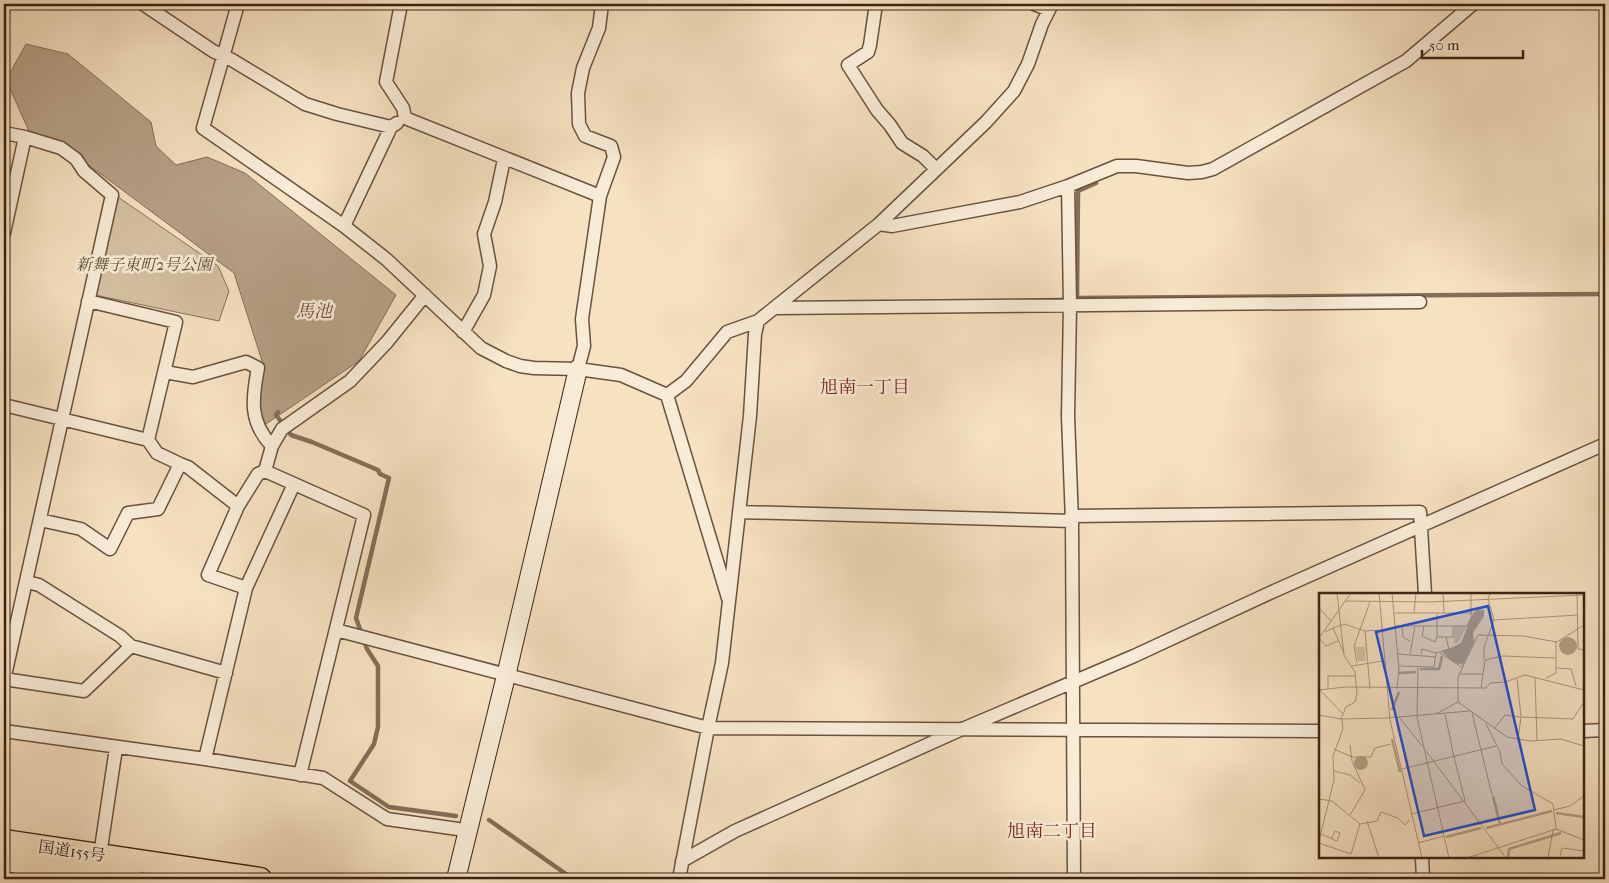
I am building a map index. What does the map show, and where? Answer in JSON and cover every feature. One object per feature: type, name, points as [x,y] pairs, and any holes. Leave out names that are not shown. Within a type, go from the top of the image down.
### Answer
[{"type":"highway","name":"国道155号","points":[[4,841],[260,879]]},
{"type":"highway","name":"国道155号","points":[[4,860],[131,879]]},
{"type":"street","points":[[143,4],[223,57],[232,60],[306,104],[337,114],[391,127]]},
{"type":"street","points":[[238,4],[203,128],[344,226],[386,259],[481,348],[520,366],[578,369],[620,375],[667,395]]},
{"type":"street","points":[[401,4],[386,82],[403,108],[405,118]]},
{"type":"street","points":[[456,879],[469,832],[584,346],[582,319],[600,196],[614,157],[611,146],[586,136],[579,124],[578,93],[583,68],[599,28],[602,4]]},
{"type":"street","points":[[876,4],[868,52],[848,65],[877,110],[902,143],[923,156],[936,169]]},
{"type":"street","points":[[667,395],[686,381],[727,332],[758,321],[879,224],[986,122],[1014,91],[1028,64],[1042,24],[1051,7],[1034,4]]},
{"type":"street","points":[[879,224],[892,226],[1020,202],[1068,186],[1117,166],[1136,166],[1188,174],[1213,169],[1406,61],[1473,4]]},
{"type":"street","points":[[344,226],[391,127],[405,118]]},
{"type":"street","points":[[405,118],[600,196]]},
{"type":"street","points":[[4,133],[61,148],[76,159],[84,171],[112,194],[4,680],[84,691],[131,646]]},
{"type":"street","points":[[4,233],[25,137]]},
{"type":"street","points":[[463,332],[484,295],[490,266],[484,234],[495,202],[504,159]]},
{"type":"street","points":[[1068,186],[1070,306],[1068,416],[1071,518],[1074,879]]},
{"type":"street","points":[[265,471],[272,446],[282,429],[350,382],[387,342],[425,295]]},
{"type":"street","points":[[88,301],[176,322],[148,440]]},
{"type":"street","points":[[774,308],[1420,302]]},
{"type":"street","points":[[679,879],[722,662],[750,416],[755,334],[758,321]]},
{"type":"street","points":[[165,372],[193,378],[246,362],[258,368],[253,403],[258,428],[272,446]]},
{"type":"street","points":[[667,395],[730,603]]},
{"type":"street","points":[[4,405],[148,440],[157,453],[188,466],[238,506]]},
{"type":"street","points":[[682,861],[735,831],[960,730],[1134,656],[1272,592],[1420,528],[1605,444]]},
{"type":"street","points":[[40,520],[81,529],[110,548],[128,513],[158,509],[180,464]]},
{"type":"street","points":[[246,588],[208,575],[238,506],[258,474],[265,471],[364,515],[300,774]]},
{"type":"street","points":[[205,759],[246,588],[294,484]]},
{"type":"street","points":[[739,512],[1071,518],[1420,512],[1425,593]]},
{"type":"street","points":[[27,582],[39,585],[120,636],[131,646],[226,674]]},
{"type":"street","points":[[336,630],[708,728],[1319,731]]},
{"type":"street","points":[[1584,731],[1605,730]]},
{"type":"street","points":[[4,731],[205,759],[323,778],[386,819],[469,832]]},
{"type":"street","points":[[100,855],[116,748]]},
{"type":"street","points":[[1422,858],[1423,879]]},
{"type":"green space","name":"新舞子東町2号公園","points":[[118,197],[218,266],[229,291],[219,321],[95,295]]},
{"type":"water","name":"馬池","points":[[26,44],[68,54],[151,122],[156,146],[176,165],[207,157],[245,173],[396,295],[359,361],[263,426],[257,406],[258,388],[263,364],[234,273],[55,140],[29,131],[6,80]]},
{"type":"waterway","points":[[1096,183],[1078,191],[1077,298],[1605,294]]},
{"type":"waterway","points":[[278,412],[276,415],[291,435],[378,470],[380,474],[389,478],[356,618],[367,649],[378,666],[378,727],[374,744],[350,781],[389,807],[456,816]]},
{"type":"waterway","points":[[489,820],[573,879]]},
{"type":"district","name":"旭南一丁目","points":[[865,387]]},
{"type":"district","name":"旭南二丁目","points":[[1052,831]]}]
